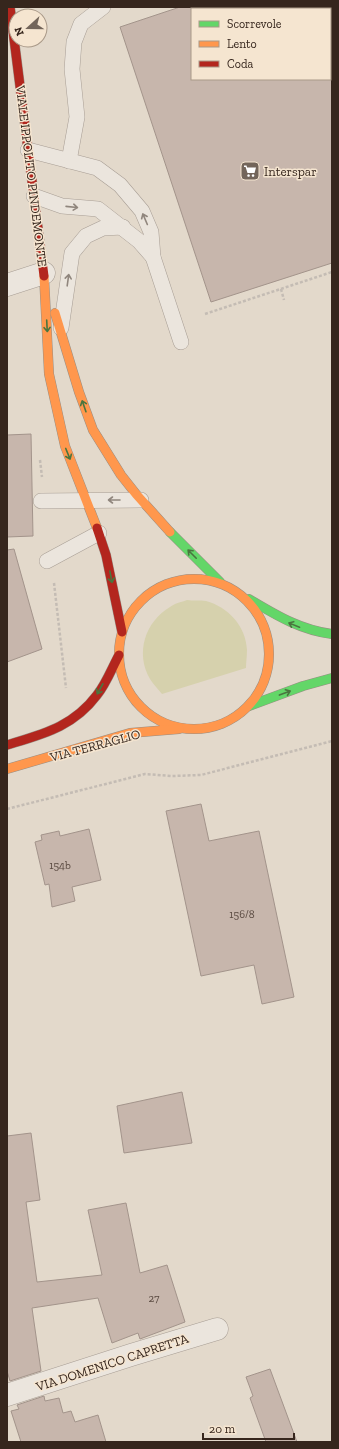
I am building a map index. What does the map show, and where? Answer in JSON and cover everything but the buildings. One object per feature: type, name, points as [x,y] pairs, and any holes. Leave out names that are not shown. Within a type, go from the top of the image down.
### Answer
[{"type":"street","name":"VIALE IPPOLITO PINDEMONTE","points":[[10,7],[44,274],[50,374],[65,446],[87,501],[106,555],[122,632]]},
{"type":"street","name":"VIALE IPPOLITO PINDEMONTE","points":[[44,274],[70,366],[94,433],[118,472],[141,500],[220,582]]},
{"type":"street","points":[[7,285],[44,274]]},
{"type":"street","points":[[184,729],[164,723],[146,712],[132,696],[122,676],[119,655],[122,632],[132,610],[148,593],[171,581],[195,578],[220,582],[291,624],[316,633],[332,634]]},
{"type":"street","points":[[241,594],[258,613],[268,636],[270,661],[263,685],[249,706]]},
{"type":"street","name":"VIA TERRAGLIO","points":[[7,745],[44,734],[77,717],[97,695],[119,655]]},
{"type":"street","points":[[249,706],[303,686],[332,678]]},
{"type":"street","name":"VIA TERRAGLIO","points":[[7,769],[130,733],[202,729],[219,725],[235,717],[249,706]]},
{"type":"street","name":"VIA DOMENICO CAPRETTA","points":[[7,1395],[217,1329]]},
{"type":"lane","points":[[69,161],[77,117],[72,69],[74,42],[81,24],[103,7]]},
{"type":"lane","points":[[28,150],[97,168],[120,185],[142,211],[151,232],[153,256],[181,342]]},
{"type":"lane","points":[[34,196],[62,206],[98,209],[123,227],[153,256]]},
{"type":"lane","points":[[61,333],[72,253],[86,236],[103,228],[123,227]]},
{"type":"lane","points":[[43,501],[141,500]]},
{"type":"lane","points":[[49,560],[99,533]]},
{"type":"path","points":[[205,314],[332,272]]},
{"type":"path","points":[[281,289],[284,300]]},
{"type":"path","points":[[40,459],[43,501]]},
{"type":"path","points":[[49,560],[66,680],[66,692]]},
{"type":"path","points":[[7,809],[145,774],[172,776],[200,775],[332,741]]},
{"type":"shaded area","points":[[187,600],[206,601],[214,604],[222,608],[234,619],[246,641],[246,668],[162,694],[151,681],[146,669],[143,659],[145,639],[154,621],[161,613],[174,604]]},
{"type":"traffic: fast","points":[[170,532],[220,582]]},
{"type":"traffic: fast","points":[[249,599],[289,621],[309,629],[332,634]]},
{"type":"traffic: fast","points":[[249,706],[303,686],[332,678]]},
{"type":"traffic: slow","points":[[44,276],[49,374],[65,446],[97,528]]},
{"type":"traffic: slow","points":[[55,313],[79,392],[93,430],[121,475],[170,532]]},
{"type":"traffic: slow","points":[[187,579],[201,579],[216,582],[229,588],[242,596],[252,606],[266,632],[269,654],[268,669],[263,683],[252,702],[242,712],[216,726],[201,729],[187,729],[172,726],[159,720],[146,712],[136,702],[122,676],[119,661],[119,647],[122,632],[128,619],[136,606],[146,596],[172,582],[187,579]]},
{"type":"traffic: slow","points":[[7,769],[130,733],[179,729]]},
{"type":"traffic: jam","points":[[10,7],[44,276]]},
{"type":"traffic: jam","points":[[97,528],[106,555],[122,632]]},
{"type":"traffic: jam","points":[[7,745],[45,733],[78,715],[88,706],[100,691],[119,655]]},
{"type":"place","name":"Interspar","points":[[250,171]]}]
